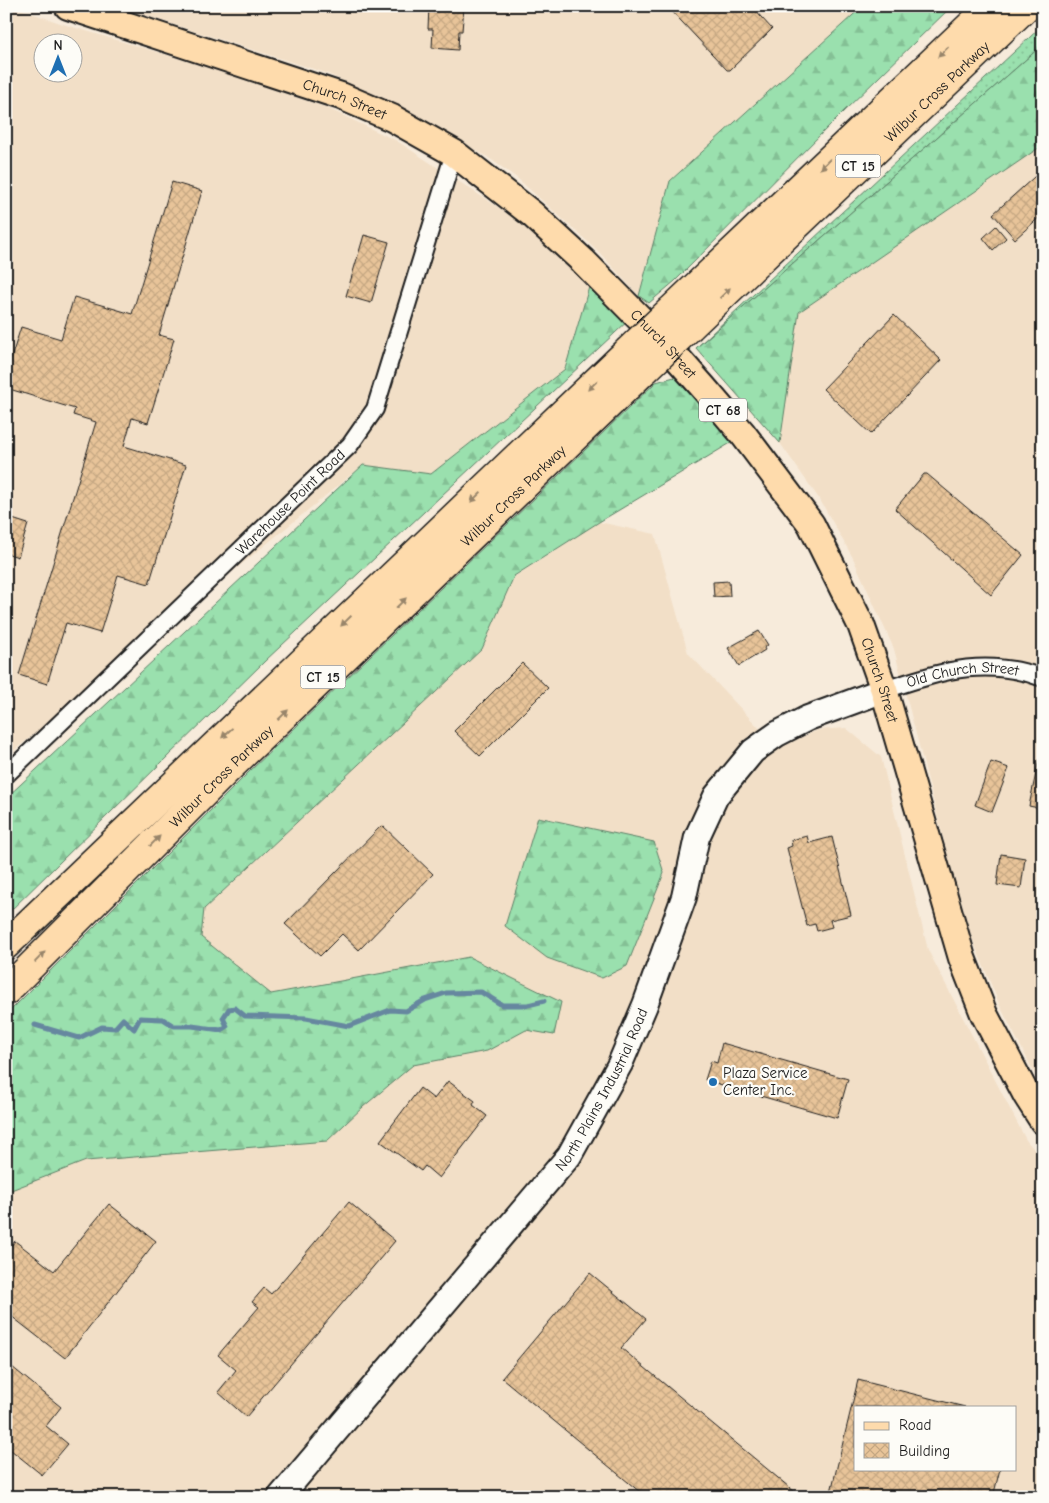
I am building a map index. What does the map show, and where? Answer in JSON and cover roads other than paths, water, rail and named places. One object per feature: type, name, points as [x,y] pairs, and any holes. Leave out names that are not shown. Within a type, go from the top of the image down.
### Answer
[{"type":"highway","name":"Wilbur Cross Parkway","points":[[6,991],[681,318],[989,6]]},
{"type":"highway","name":"Wilbur Cross Parkway","points":[[681,318],[1027,6]]},
{"type":"highway","name":"Wilbur Cross Parkway","points":[[6,945],[208,750],[637,360]]},
{"type":"main road","name":"Church Street","points":[[68,6],[342,96],[392,118],[454,153],[532,214],[664,343],[743,434],[811,524],[861,625],[884,690],[962,958],[984,1014],[1027,1096],[1043,1121]]},
{"type":"street","name":"Warehouse Point Road","points":[[6,775],[350,445],[375,408],[454,153]]},
{"type":"street","name":"Old Church Street","points":[[884,690],[933,674],[972,667],[988,666],[1029,673],[1043,678]]},
{"type":"street","name":"North Plains Industrial Road","points":[[280,1497],[569,1156],[620,1064],[642,1011],[684,897],[697,837],[716,796],[753,751],[776,734],[808,718],[884,690]]},
{"type":"waterway","points":[[35,1025],[79,1038],[102,1027],[115,1028],[123,1019],[134,1029],[140,1018],[163,1019],[174,1026],[192,1026],[221,1030],[227,1026],[223,1018],[229,1009],[235,1008],[245,1016],[306,1018],[349,1026],[390,1010],[406,1011],[425,1000],[446,993],[481,992],[502,1005],[528,1005],[544,1001]]},
{"type":"place","name":"Plaza Service Center Inc.","points":[[713,1082]]}]
